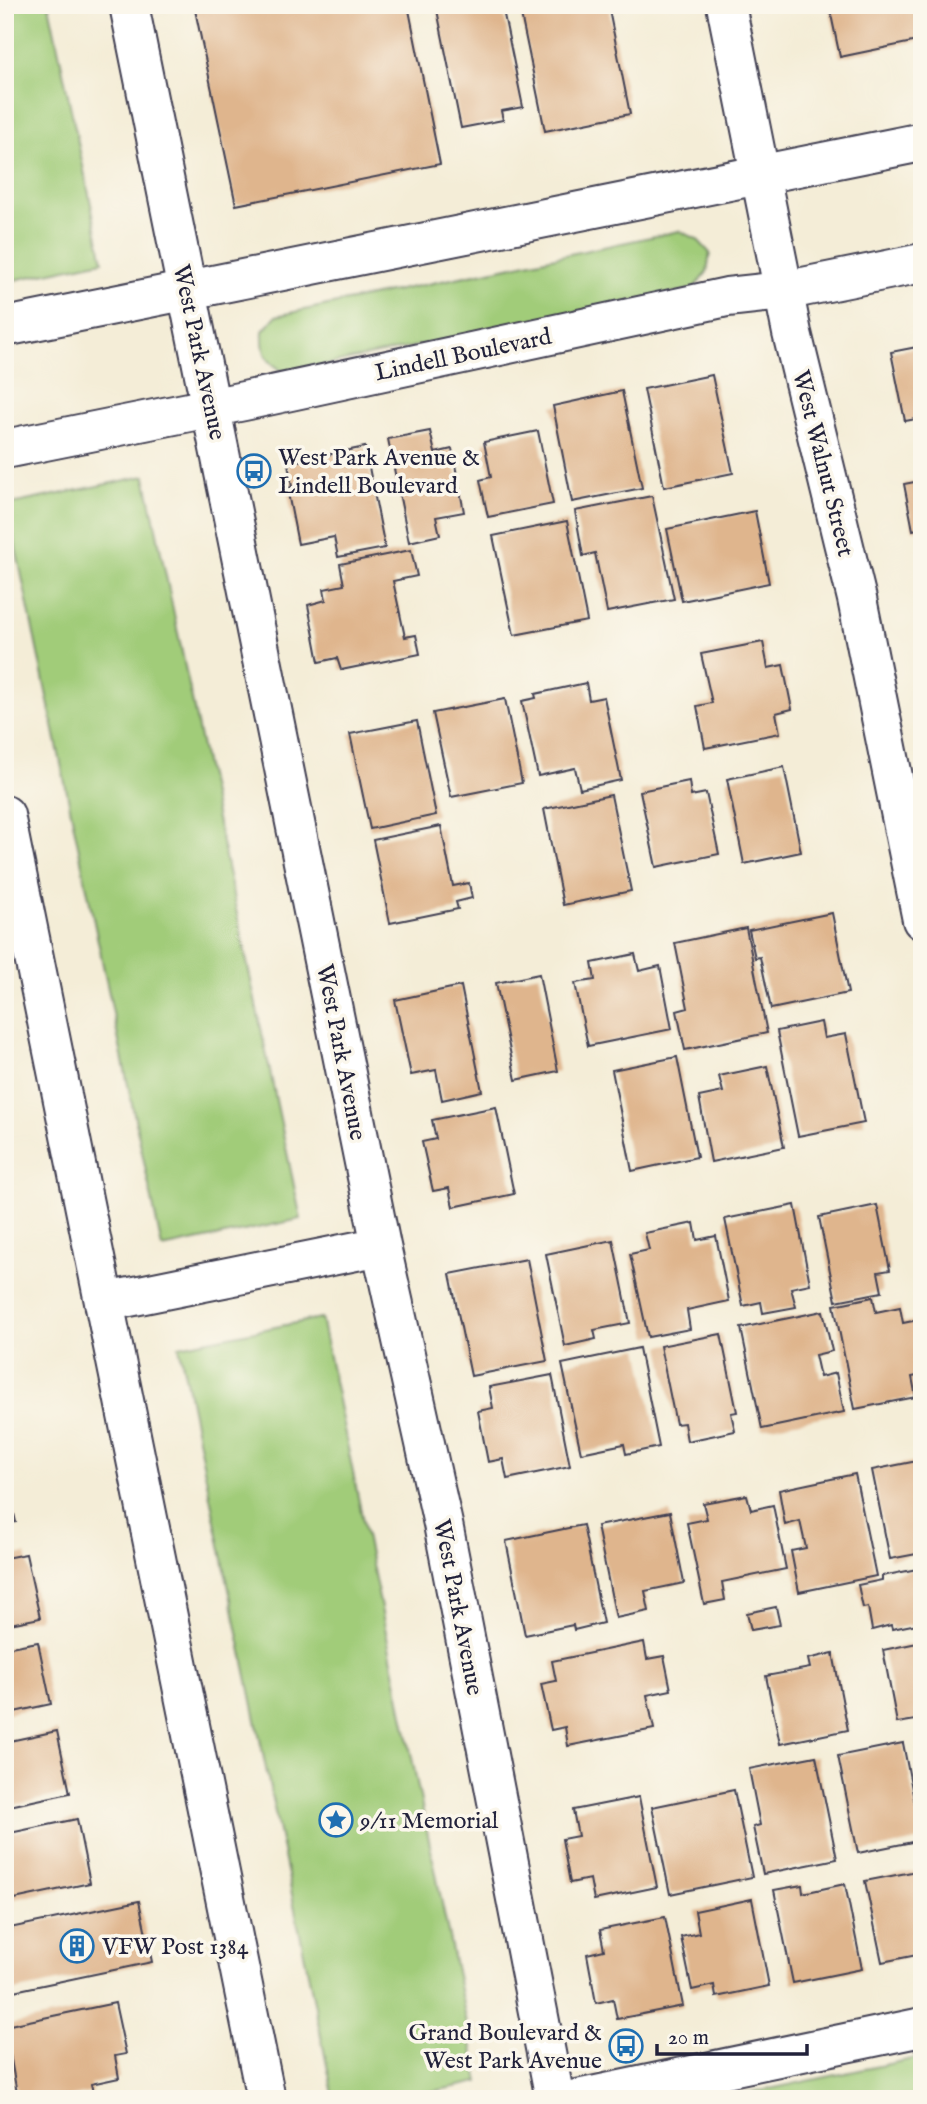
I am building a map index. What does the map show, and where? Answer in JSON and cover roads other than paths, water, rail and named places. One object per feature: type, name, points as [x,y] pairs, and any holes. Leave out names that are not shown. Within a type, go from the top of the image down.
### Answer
[{"type":"main road","name":"West Park Avenue","points":[[129,5],[381,1246],[443,1524],[555,2099]]},
{"type":"main road","name":"West Walnut Street","points":[[726,5],[783,291],[857,599],[922,920]]},
{"type":"main road","points":[[5,327],[922,142]]},
{"type":"main road","name":"Lindell Boulevard","points":[[5,449],[212,408],[727,297],[783,291],[922,263]]},
{"type":"main road","points":[[5,816],[267,2099]]},
{"type":"main road","points":[[104,1302],[381,1246]]},
{"type":"main road","points":[[577,2099],[922,2027]]},
{"type":"place","name":"West Park Avenue & Lindell Boulevard","points":[[254,471]]},
{"type":"place","name":"9/11 Memorial","points":[[336,1820]]},
{"type":"place","name":"VFW Post 1384","points":[[77,1946]]},
{"type":"place","name":"Grand Boulevard & West Park Avenue","points":[[626,2046]]}]
